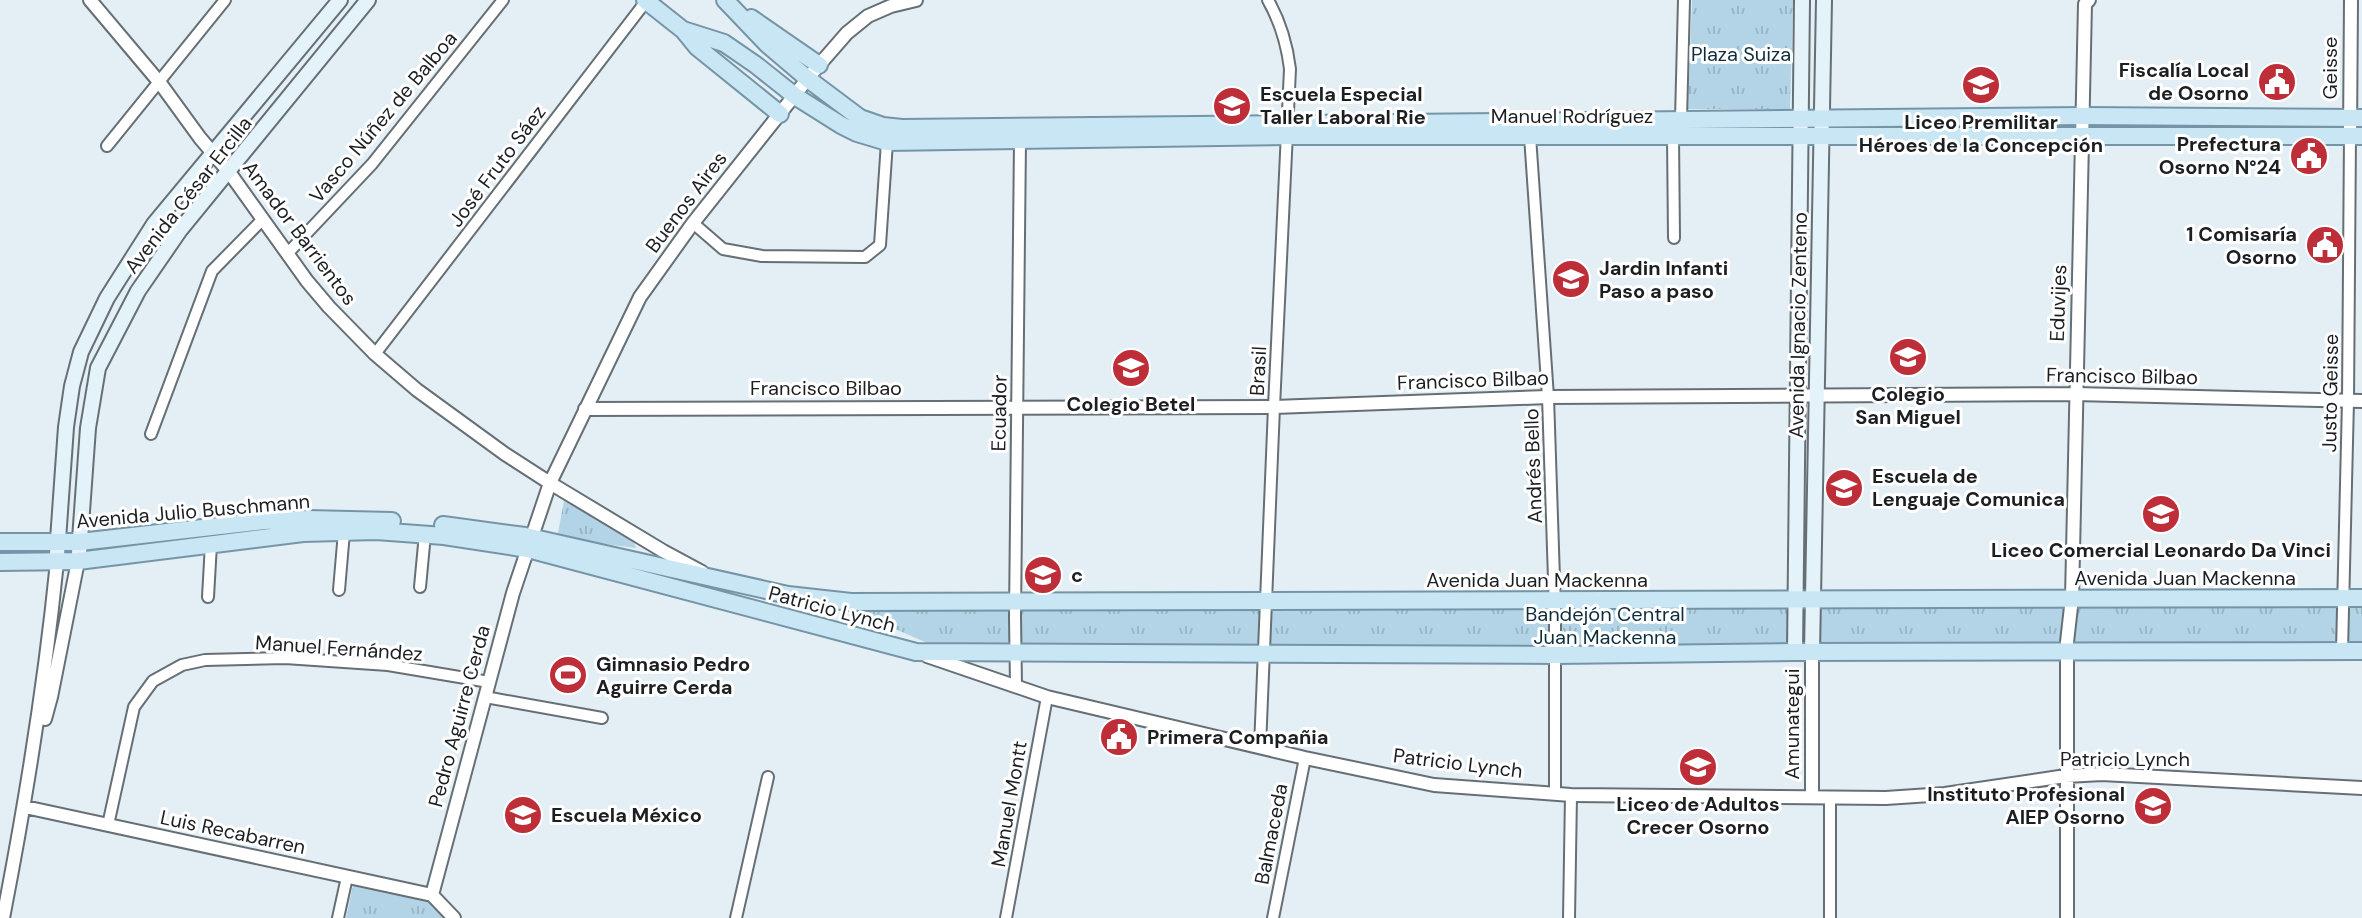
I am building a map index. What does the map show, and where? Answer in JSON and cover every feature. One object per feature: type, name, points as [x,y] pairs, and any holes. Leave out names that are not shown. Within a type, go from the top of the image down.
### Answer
[{"type":"main road","name":"Avenida César Ercilla","points":[[57,562],[69,405],[81,352],[107,298],[131,257],[173,200],[340,0]]},
{"type":"main road","points":[[646,0],[683,30],[697,47],[780,114]]},
{"type":"main road","name":"Avenida Ignacio Zenteno","points":[[1795,652],[1802,0]]},
{"type":"main road","name":"Avenida Ignacio Zenteno","points":[[1812,652],[1824,0]]},
{"type":"main road","name":"Avenida César Ercilla","points":[[78,561],[90,405],[98,368],[120,323],[180,230],[363,2]]},
{"type":"main road","points":[[729,3],[819,65]]},
{"type":"main road","name":"Manuel Rodríguez","points":[[729,3],[768,45],[808,79],[860,118],[883,126],[1530,136],[1673,136],[1799,127]]},
{"type":"main road","name":"Manuel Rodríguez","points":[[683,30],[724,43],[795,96],[857,133],[887,142],[1020,141],[1681,119],[1799,127],[2083,136],[2356,136]]},
{"type":"main road","name":"Manuel Rodríguez","points":[[1822,127],[2084,116],[2356,118]]},
{"type":"main road","points":[[131,257],[140,272],[152,270]]},
{"type":"main road","points":[[81,352],[92,357],[98,368]]},
{"type":"main road","points":[[65,444],[74,453],[86,455]]},
{"type":"main road","name":"Avenida Julio Buschmann","points":[[0,542],[80,542],[264,521],[308,519],[420,523],[528,540]]},
{"type":"main road","name":"Avenida Julio Buschmann","points":[[0,562],[78,561],[303,533],[425,534],[528,540]]},
{"type":"main road","name":"Avenida Juan Mackenna","points":[[528,540],[788,595],[851,602],[2362,598]]},
{"type":"main road","name":"Patricio Lynch","points":[[528,540],[916,652]]},
{"type":"main road","points":[[916,652],[1556,655],[2362,651]]},
{"type":"street","name":"Amador Barrientos","points":[[90,0],[160,83],[329,307],[375,354],[438,407],[550,483]]},
{"type":"street","points":[[107,146],[225,0]]},
{"type":"street","name":"Vasco Núñez de Balboa","points":[[287,254],[372,164],[503,0]]},
{"type":"street","name":"José Fruto Sáez","points":[[375,354],[646,0]]},
{"type":"street","name":"Buenos Aires","points":[[528,540],[538,499],[550,483],[640,297],[693,223],[847,33],[868,16],[916,0]]},
{"type":"street","name":"Brasil","points":[[1260,747],[1290,69],[1287,43],[1268,0]]},
{"type":"street","points":[[1681,119],[1684,0]]},
{"type":"street","name":"Geisse","points":[[2351,0],[2356,136]]},
{"type":"street","name":"Eduvijes","points":[[2067,918],[2066,651],[2072,598],[2087,2]]},
{"type":"street","name":"Andrés Bello","points":[[1530,136],[1548,397],[1556,655],[1555,794]]},
{"type":"street","points":[[1673,136],[1674,238]]},
{"type":"street","name":"Justo Geisse","points":[[2342,651],[2355,401],[2356,136]]},
{"type":"street","name":"Ecuador","points":[[1016,686],[1020,141]]},
{"type":"street","points":[[693,223],[723,249],[762,256],[865,257],[880,245],[887,142]]},
{"type":"street","points":[[151,434],[212,271],[263,219]]},
{"type":"street","name":"Francisco Bilbao","points":[[585,409],[1274,407],[1548,397],[2075,394],[2355,401]]},
{"type":"street","name":"Avenida Juan Mackenna","points":[[550,483],[663,551],[715,578]]},
{"type":"street","points":[[339,590],[344,532]]},
{"type":"street","points":[[420,587],[425,534]]},
{"type":"street","name":"Pedro Aguirre Cerda","points":[[432,895],[528,540]]},
{"type":"street","points":[[208,597],[211,544]]},
{"type":"street","name":"Avenida César Ercilla","points":[[30,768],[51,697],[78,561]]},
{"type":"street","name":"Avenida César Ercilla","points":[[4,918],[49,649],[57,562]]},
{"type":"street","name":"Patricio Lynch","points":[[916,652],[1047,697],[1434,785],[1571,795],[1886,798],[1945,794],[2066,776],[2133,774],[2362,788]]},
{"type":"street","name":"Amunategui","points":[[1812,652],[1812,797]]},
{"type":"street","name":"Manuel Fernández","points":[[108,825],[134,707],[153,681],[182,665],[205,660],[285,658],[388,665],[489,682]]},
{"type":"street","points":[[485,697],[602,718]]},
{"type":"street","name":"Manuel Montt","points":[[1006,918],[1047,697]]},
{"type":"street","name":"Balmaceda","points":[[1273,918],[1305,758]]},
{"type":"street","points":[[736,918],[768,777]]},
{"type":"street","points":[[1569,918],[1571,795]]},
{"type":"street","points":[[1830,798],[1830,918]]},
{"type":"street","name":"Luis Recabarren","points":[[25,807],[432,895]]},
{"type":"street","points":[[338,918],[347,877]]},
{"type":"street","points":[[432,895],[454,918]]},
{"type":"green space","name":"Plaza Suiza","points":[[1692,0],[1793,0],[1790,109],[1688,109]]},
{"type":"green space","points":[[564,501],[631,535],[636,548],[557,538]]},
{"type":"green space","name":"Bandejón Central Juan Mackenna","points":[[2362,603],[2362,648],[941,649],[847,608]]},
{"type":"green space","points":[[354,881],[429,899],[448,918],[346,918]]},
{"type":"place","name":"Fiscalía Local de Osorno","points":[[2277,82]]},
{"type":"place","name":"Liceo Premilitar Héroes de la Concepción","points":[[1981,85]]},
{"type":"place","name":"Escuela Especial Taller Laboral Rie","points":[[1232,106]]},
{"type":"place","name":"Prefectura Osorno N°24","points":[[2309,156]]},
{"type":"place","name":"1 Comisaría Osorno","points":[[2325,245]]},
{"type":"place","name":"Jardin Infanti Paso a paso","points":[[1571,279]]},
{"type":"place","name":"Colegio San Miguel","points":[[1908,357]]},
{"type":"place","name":"Colegio Betel","points":[[1131,368]]},
{"type":"place","name":"Escuela de Lenguaje Comunica","points":[[1844,488]]},
{"type":"place","name":"Liceo Comercial Leonardo Da Vinci","points":[[2161,514]]},
{"type":"place","name":"c","points":[[1043,575]]},
{"type":"place","name":"Gimnasio Pedro Aguirre Cerda","points":[[568,675]]},
{"type":"place","name":"Primera Compañia","points":[[1119,737]]},
{"type":"place","name":"Liceo de Adultos Crecer Osorno","points":[[1698,767]]},
{"type":"place","name":"Instituto Profesional AIEP Osorno","points":[[2153,806]]},
{"type":"place","name":"Escuela México","points":[[523,815]]}]
